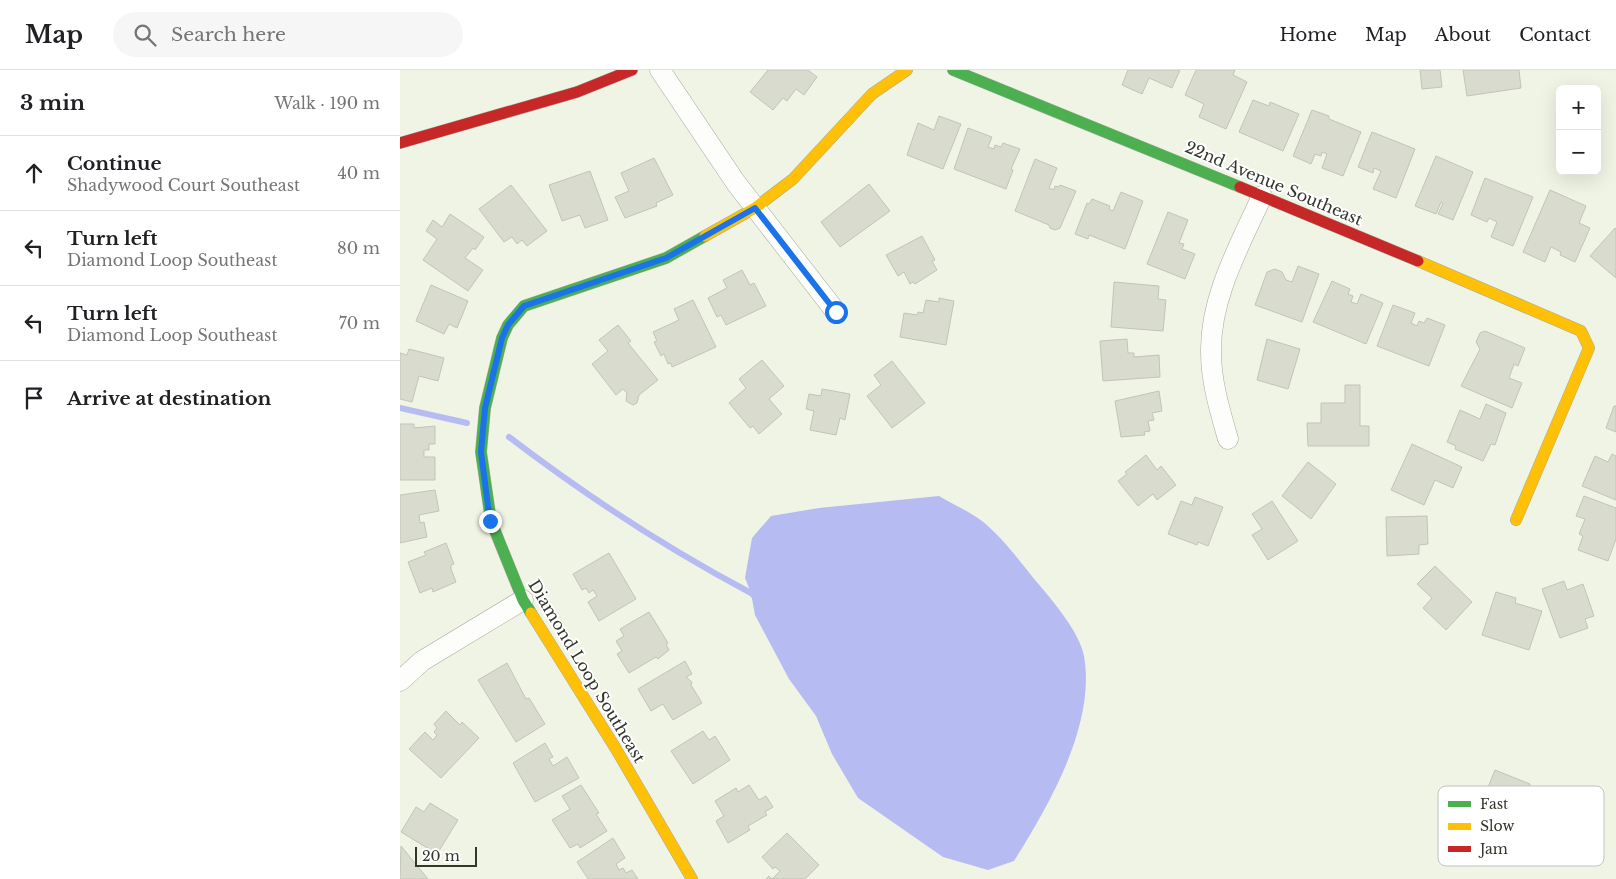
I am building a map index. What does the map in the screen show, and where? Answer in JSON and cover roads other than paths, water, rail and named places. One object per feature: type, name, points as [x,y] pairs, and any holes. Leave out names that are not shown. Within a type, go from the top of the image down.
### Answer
[{"type":"street","points":[[400,143],[577,92],[632,70]]},
{"type":"street","points":[[660,70],[755,208],[836,312]]},
{"type":"street","name":"Diamond Loop Southeast","points":[[692,879],[616,749],[523,600],[490,521],[481,452],[489,389],[502,338],[508,325],[524,306],[666,258],[755,208],[793,179],[872,94],[907,70]]},
{"type":"street","name":"22nd Avenue Southeast","points":[[953,70],[1262,196],[1581,330],[1589,348],[1516,520]]},
{"type":"street","points":[[1228,439],[1215,392],[1211,352],[1215,320],[1221,290],[1262,196]]},
{"type":"street","points":[[400,682],[422,661],[523,600]]},
{"type":"water","points":[[939,496],[977,517],[1003,541],[1064,616],[1077,636],[1084,656],[1086,682],[1083,709],[1067,763],[1055,790],[1014,861],[988,870],[943,857],[858,798],[832,754],[816,716],[789,679],[755,615],[751,593],[745,578],[752,538],[771,516],[819,508]]},
{"type":"waterway","points":[[400,408],[467,423]]},
{"type":"waterway","points":[[509,437],[567,480],[627,520],[688,558],[751,593],[756,598]]}]
